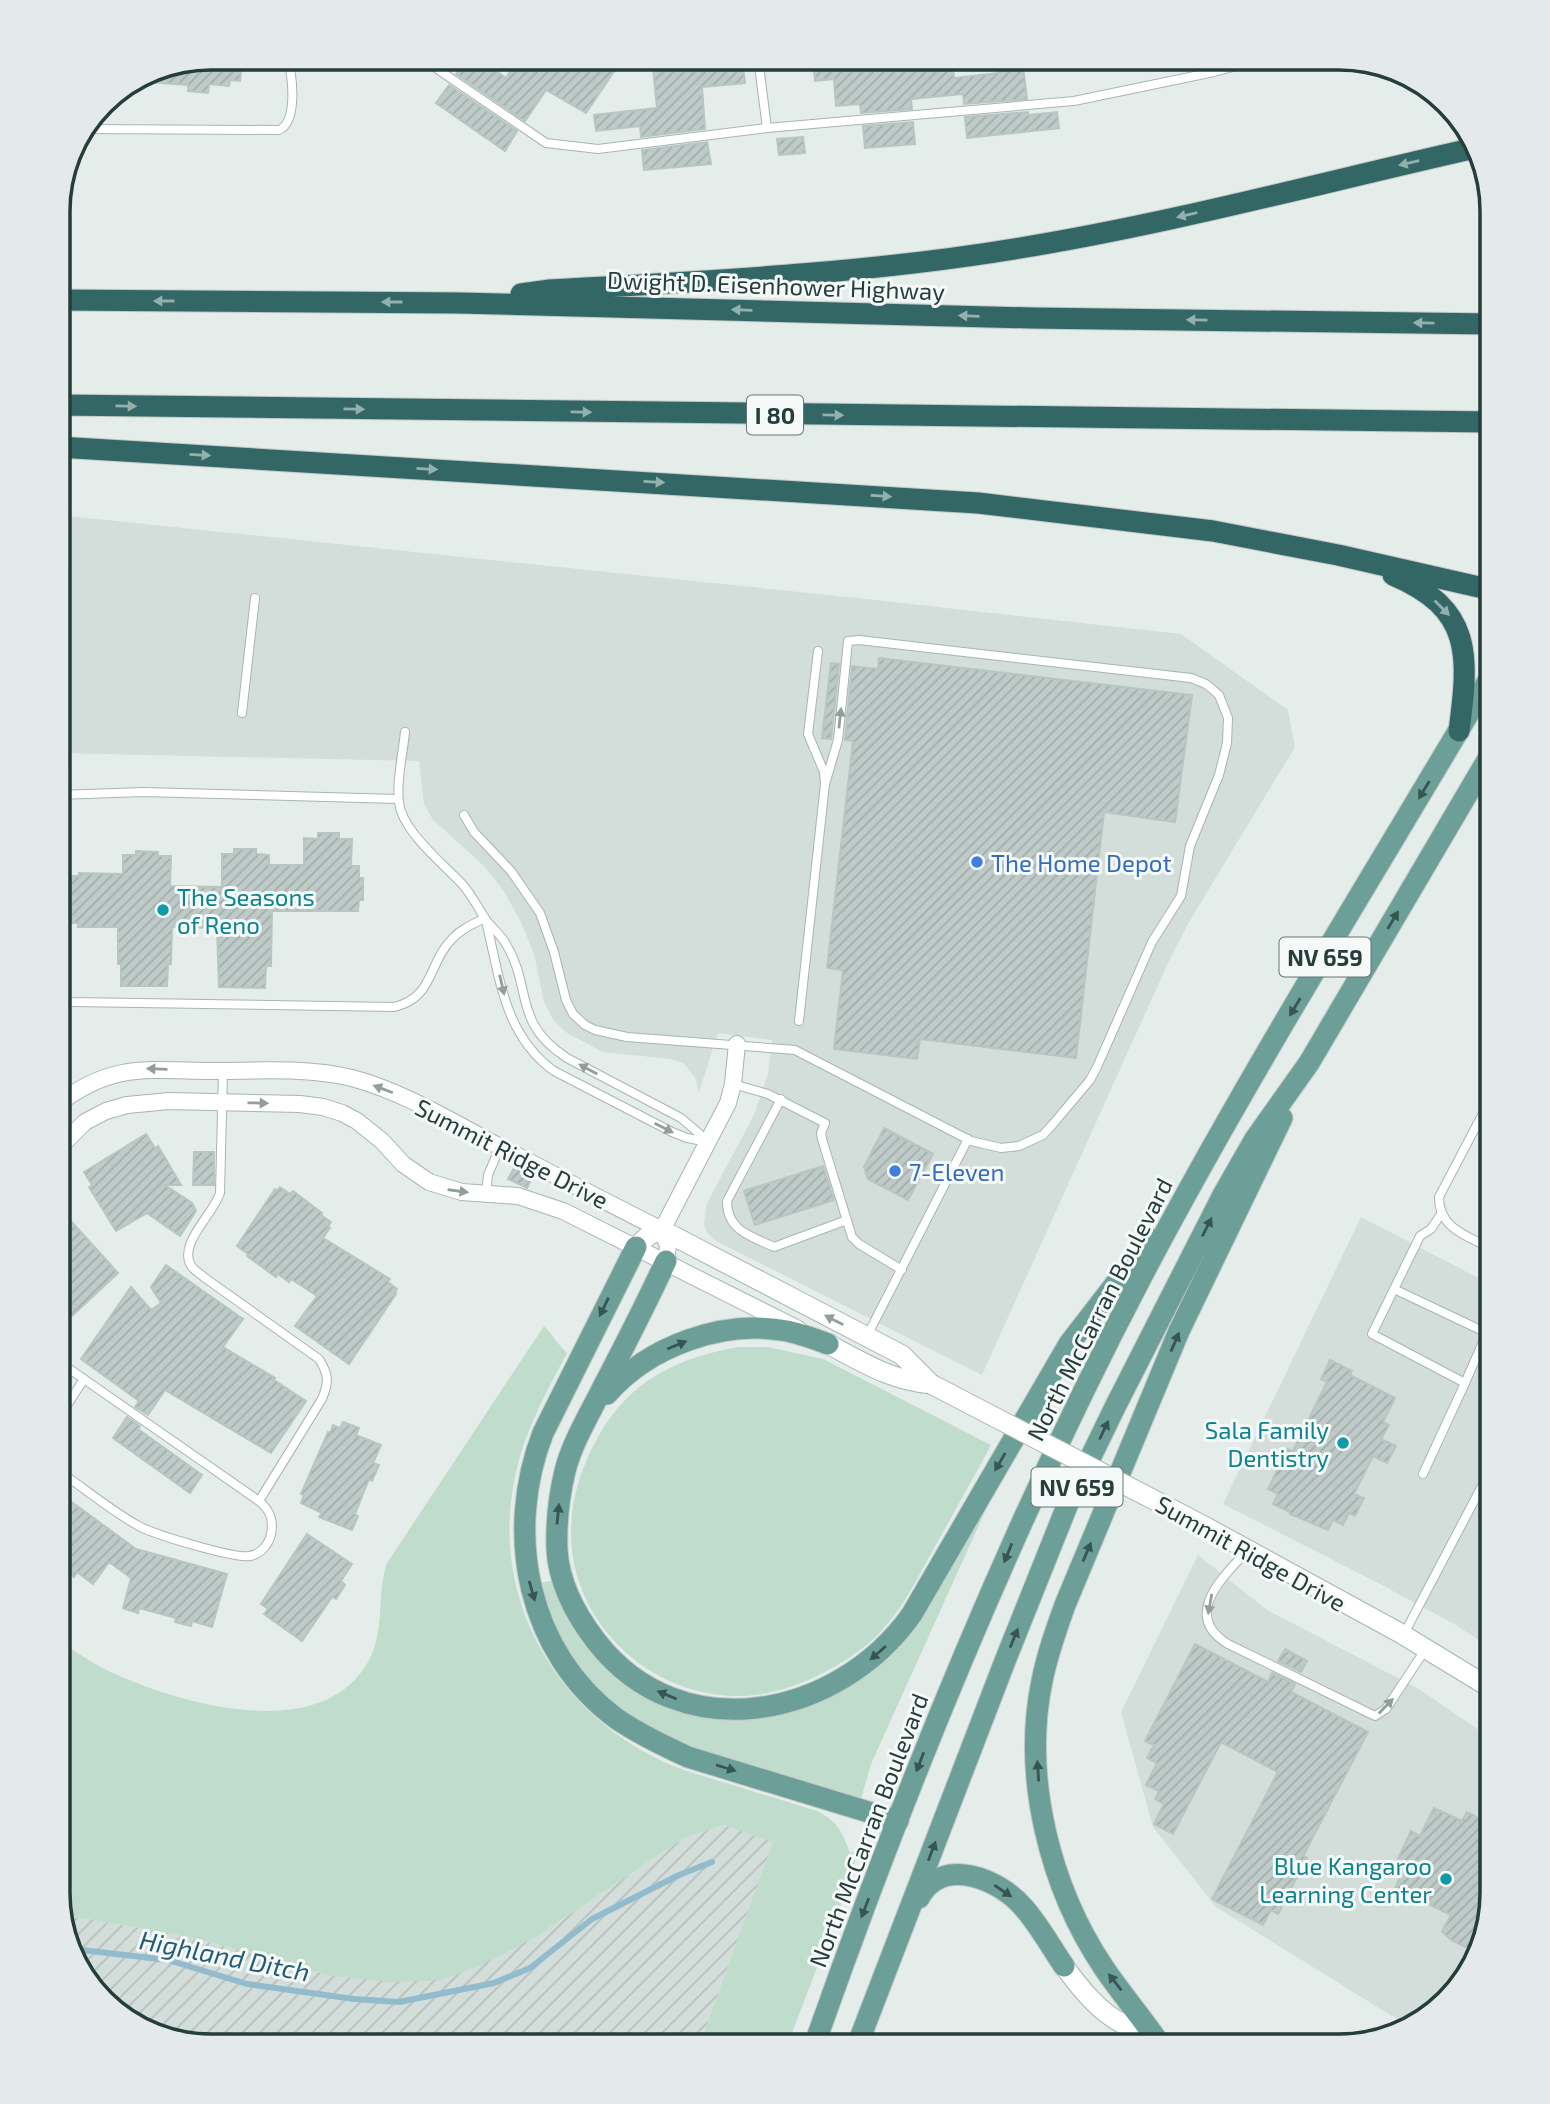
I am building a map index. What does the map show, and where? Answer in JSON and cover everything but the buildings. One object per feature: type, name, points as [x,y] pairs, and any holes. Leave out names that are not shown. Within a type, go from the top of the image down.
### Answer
[{"type":"highway","points":[[460,303],[550,290],[759,278],[893,266],[1019,248],[1146,225],[1466,150]]},
{"type":"highway","name":"Dwight D. Eisenhower Highway","points":[[70,300],[460,303],[1032,318],[1480,324]]},
{"type":"highway","name":"I 80","points":[[70,405],[1480,422]]},
{"type":"highway","points":[[70,448],[978,503],[1213,531],[1338,555],[1480,587]]},
{"type":"highway","points":[[1338,555],[1408,583],[1439,604],[1453,620],[1461,638],[1465,670],[1459,731]]},
{"type":"main road","name":"North McCarran Boulevard","points":[[818,2034],[927,1746],[1018,1529],[1143,1273],[1235,1108],[1480,695]]},
{"type":"main road","name":"NV 659","points":[[862,2034],[1005,1661],[1076,1487],[1115,1407],[1223,1195],[1255,1139],[1309,1063],[1480,772]]},
{"type":"main road","points":[[1155,2034],[1099,1960],[1074,1914],[1059,1877],[1040,1797],[1037,1762],[1041,1684],[1065,1605],[1179,1331],[1309,1063]]},
{"type":"main road","points":[[666,1261],[565,1469],[559,1500],[557,1553],[560,1572],[570,1600],[585,1627],[623,1670],[670,1697],[724,1710],[750,1710],[802,1698],[833,1684],[881,1652],[898,1634],[1069,1344],[1192,1185]]},
{"type":"main road","points":[[636,1247],[548,1422],[533,1458],[527,1494],[524,1545],[527,1572],[544,1626],[569,1668],[600,1704],[616,1718],[663,1746],[688,1757],[898,1821]]},
{"type":"main road","points":[[577,1440],[604,1397],[620,1380],[656,1354],[679,1344],[706,1335],[764,1329],[786,1331],[828,1344]]},
{"type":"main road","points":[[899,1937],[928,1886],[947,1874],[965,1874],[1005,1890],[1024,1907],[1063,1966]]},
{"type":"street","points":[[636,1247],[649,1235],[662,1230],[709,1142],[728,1103],[737,1044]]},
{"type":"street","name":"Summit Ridge Drive","points":[[70,1096],[110,1075],[129,1070],[303,1072],[351,1078],[402,1097],[902,1355],[932,1384],[1206,1527],[1426,1648],[1480,1682]]},
{"type":"street","name":"Summit Ridge Drive","points":[[70,1137],[85,1122],[106,1111],[127,1105],[169,1101],[300,1104],[342,1112],[371,1130],[403,1164],[422,1178],[444,1188],[518,1196],[582,1219],[890,1376],[932,1384]]},
{"type":"street","points":[[662,1230],[668,1246],[666,1261]]},
{"type":"street","points":[[1063,1966],[1108,2015],[1143,2034]]},
{"type":"lane","points":[[96,129],[279,130],[286,125],[291,113],[291,70]]},
{"type":"lane","points":[[439,70],[546,143],[598,149],[767,128],[1074,101],[1222,70]]},
{"type":"lane","points":[[760,70],[767,128]]},
{"type":"lane","points":[[242,713],[255,598]]},
{"type":"lane","points":[[464,815],[474,832],[515,877],[540,913],[554,952],[566,1000],[573,1014],[585,1025],[608,1034],[627,1037],[784,1048],[805,1054],[968,1139],[986,1146],[1019,1146],[1043,1135],[1090,1080],[1152,942],[1181,896],[1190,846],[1219,775],[1227,743],[1228,718],[1219,695],[1206,684],[1191,678],[859,640],[848,641],[838,740],[825,784],[799,1021]]},
{"type":"lane","points":[[818,651],[808,734],[824,772],[825,784]]},
{"type":"lane","points":[[405,732],[398,799],[401,812],[407,824],[477,902],[485,918],[511,953],[527,1012],[542,1038],[552,1048],[681,1118],[709,1142]]},
{"type":"lane","points":[[70,795],[143,792],[398,799]]},
{"type":"lane","points":[[70,1002],[394,1007],[405,1005],[423,991],[444,948],[452,939],[462,930],[485,918]]},
{"type":"lane","points":[[485,918],[509,1015],[517,1031],[541,1061],[555,1071],[672,1132],[709,1142]]},
{"type":"lane","points":[[223,1071],[220,1193],[218,1202],[189,1246],[191,1266],[319,1359],[328,1373],[329,1384],[259,1501]]},
{"type":"lane","points":[[733,1084],[780,1099],[825,1123],[822,1139],[852,1237],[902,1270]]},
{"type":"lane","points":[[780,1099],[727,1201],[727,1213],[741,1231],[774,1247],[847,1220]]},
{"type":"lane","points":[[1480,1119],[1439,1198],[1444,1220],[1480,1242]]},
{"type":"lane","points":[[867,1337],[968,1139]]},
{"type":"lane","points":[[486,1193],[488,1175],[500,1147]]},
{"type":"lane","points":[[1441,1214],[1431,1229],[1420,1236],[1372,1334],[1465,1383]]},
{"type":"lane","points":[[1394,1289],[1480,1330]]},
{"type":"lane","points":[[1423,1474],[1480,1349]]},
{"type":"lane","points":[[70,1369],[259,1501],[272,1517],[271,1537],[254,1555],[235,1556],[137,1525],[70,1479]]},
{"type":"lane","points":[[70,1401],[85,1379]]},
{"type":"lane","points":[[1404,1636],[1480,1489]]},
{"type":"lane","points":[[1248,1550],[1213,1589],[1207,1605],[1208,1618],[1213,1629],[1227,1644],[1375,1716],[1386,1709],[1426,1648]]},
{"type":"shaded area","points":[[70,516],[1181,634],[1288,710],[1295,747],[1189,922],[1168,963],[982,1375],[716,1241],[707,1233],[704,1224],[707,1203],[754,1115],[768,1074],[772,1040],[718,1033],[699,1092],[695,1077],[683,1063],[671,1059],[603,1052],[567,1033],[554,1021],[544,1002],[534,954],[521,922],[503,890],[484,866],[433,820],[424,804],[419,761],[70,753]]},
{"type":"shaded area","points":[[1361,1217],[1480,1279],[1480,1641],[1380,1584],[1223,1504]]},
{"type":"shaded area","points":[[1198,1555],[1267,1610],[1419,1689],[1480,1731],[1479,1911],[1469,1947],[1451,1979],[1425,2005],[1399,2020],[1216,1907],[1153,1827],[1121,1712]]},
{"type":"shaded area","points":[[724,1825],[774,1841],[703,2034],[193,2033],[157,2023],[140,2015],[111,1993],[89,1963],[72,1916],[191,1937],[327,1975],[537,1936],[684,1838]]},
{"type":"green space","points":[[544,1326],[567,1353],[536,1413],[524,1444],[515,1477],[510,1524],[513,1570],[525,1614],[544,1655],[570,1691],[603,1723],[641,1750],[684,1770],[817,1811],[838,1828],[850,1853],[855,1851],[849,1884],[792,2034],[703,2034],[773,1842],[724,1825],[684,1838],[537,1936],[484,1964],[441,1980],[388,1982],[327,1975],[191,1937],[72,1916],[70,1648],[99,1666],[142,1685],[211,1705],[248,1710],[285,1710],[318,1703],[346,1688],[368,1662],[374,1650],[387,1563]]},
{"type":"green space","points":[[739,1347],[768,1347],[823,1359],[991,1445],[912,1588],[897,1612],[869,1643],[840,1664],[806,1681],[770,1693],[734,1696],[702,1692],[672,1682],[644,1667],[620,1647],[600,1623],[584,1595],[574,1565],[571,1520],[578,1484],[587,1460],[610,1417],[625,1401],[657,1375],[676,1365],[717,1351]]},
{"type":"green space","points":[[986,1502],[988,1505],[871,1764],[861,1799],[680,1744],[640,1721],[604,1694],[574,1660],[551,1619],[540,1583],[555,1580],[591,1650],[619,1678],[642,1694],[693,1714],[749,1719],[776,1715],[818,1700],[869,1670],[894,1651],[918,1620]]},
{"type":"waterway","name":"Highland Ditch","points":[[83,1950],[168,1960],[247,1984],[354,1999],[399,2002],[494,1983],[530,1968],[592,1919],[679,1875],[712,1862]]},
{"type":"place","name":"The Home Depot","points":[[977,862]]},
{"type":"place","name":"The Seasons of Reno","points":[[163,910]]},
{"type":"place","name":"7-Eleven","points":[[895,1171]]},
{"type":"place","name":"Sala Family Dentistry","points":[[1343,1443]]},
{"type":"place","name":"Blue Kangaroo Learning Center","points":[[1446,1879]]}]
